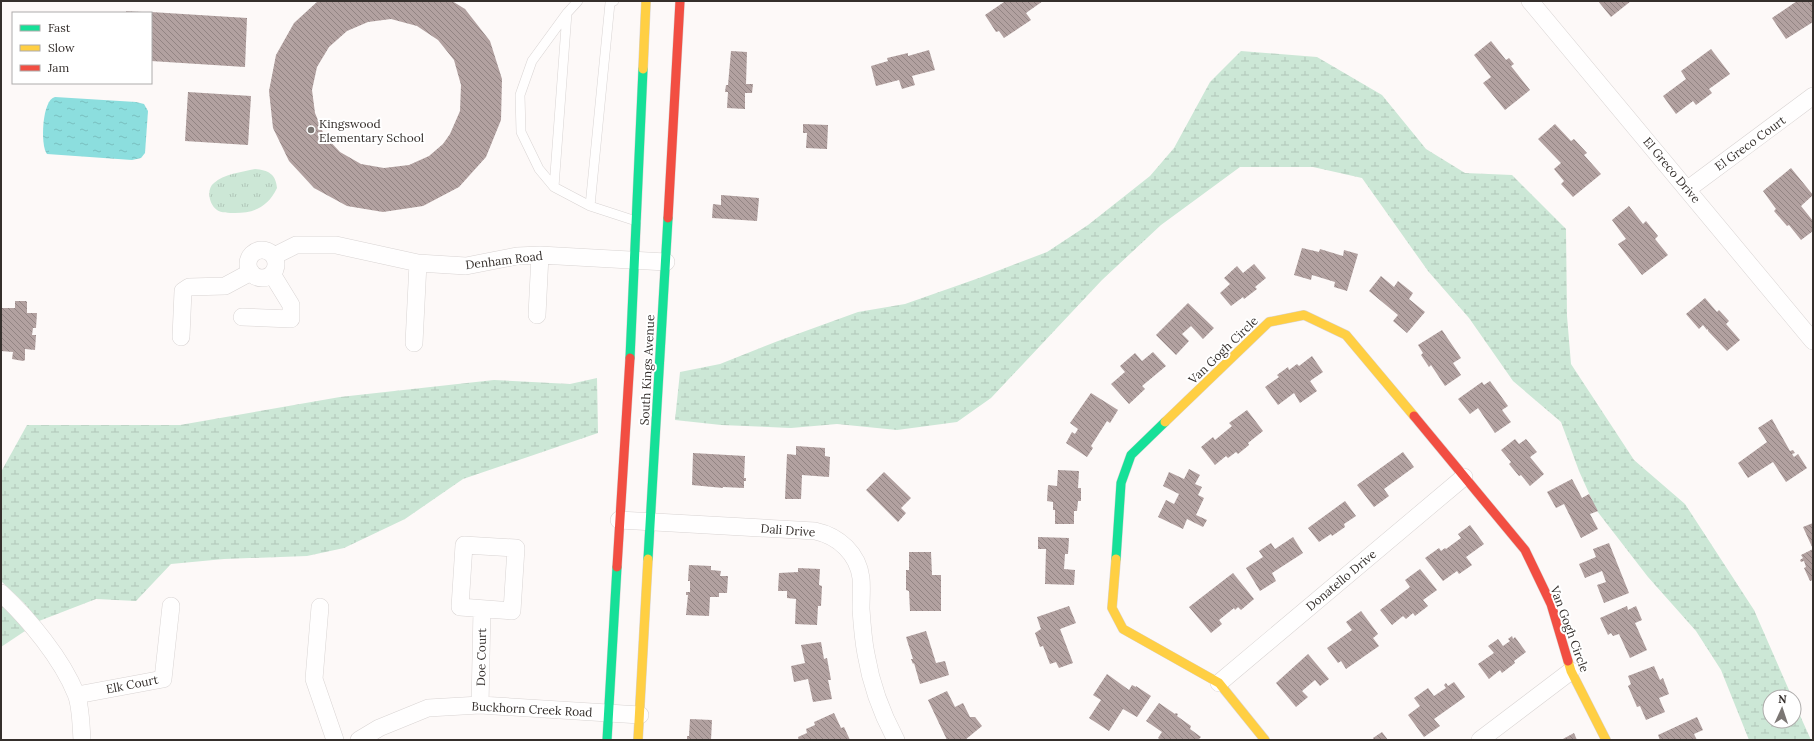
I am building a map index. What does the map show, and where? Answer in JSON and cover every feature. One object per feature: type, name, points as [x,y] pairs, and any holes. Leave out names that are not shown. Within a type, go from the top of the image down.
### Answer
[{"type":"main road","name":"South Kings Avenue","points":[[607,740],[629,371],[646,1]]},
{"type":"main road","name":"South Kings Avenue","points":[[638,740],[680,1]]},
{"type":"main road","name":"Van Gogh Circle","points":[[1265,740],[1219,683],[1122,629],[1112,608],[1121,483],[1131,455],[1269,322],[1304,315],[1346,335],[1524,550],[1551,604],[1571,671],[1606,740]]},
{"type":"street","name":"El Greco Drive","points":[[1530,1],[1813,341]]},
{"type":"street","name":"El Greco Court","points":[[1688,189],[1813,96]]},
{"type":"street","name":"Denham Road","points":[[274,256],[296,245],[336,245],[418,263],[466,266],[517,256],[540,255],[666,262]]},
{"type":"street","points":[[266,250],[274,256],[277,264],[272,274],[262,278],[251,272],[248,262],[253,253],[266,250]]},
{"type":"street","points":[[537,314],[540,255]]},
{"type":"street","points":[[414,343],[418,263]]},
{"type":"street","points":[[180,337],[183,291],[188,287],[225,286],[251,272]]},
{"type":"street","points":[[242,317],[290,319],[291,305],[272,274]]},
{"type":"street","name":"Donatello Drive","points":[[1219,683],[1464,477]]},
{"type":"street","name":"Dali Drive","points":[[619,520],[815,531],[830,536],[844,545],[854,558],[859,571],[863,634],[867,664],[876,694],[896,740]]},
{"type":"street","points":[[464,545],[516,548],[512,611],[482,609],[460,607],[464,545]]},
{"type":"street","points":[[1,593],[19,610],[55,655],[77,695],[82,740]]},
{"type":"street","name":"Elk Court","points":[[77,695],[163,679],[171,606]]},
{"type":"street","points":[[320,607],[314,679],[335,740]]},
{"type":"street","name":"Doe Court","points":[[480,705],[482,609]]},
{"type":"street","points":[[1480,740],[1571,671]]},
{"type":"street","name":"Buckhorn Creek Road","points":[[359,740],[379,728],[428,708],[480,705],[640,715]]},
{"type":"lane","points":[[578,1],[567,13],[532,61],[520,95],[521,132],[539,170],[554,187],[590,206],[636,221]]},
{"type":"lane","points":[[590,206],[610,3],[614,1]]},
{"type":"lane","points":[[554,187],[567,13]]},
{"type":"green space","points":[[1241,51],[1317,57],[1382,95],[1426,149],[1465,173],[1512,175],[1566,229],[1567,316],[1571,364],[1634,460],[1685,504],[1754,610],[1789,689],[1762,689],[1762,729],[1802,729],[1802,720],[1811,740],[1749,740],[1721,670],[1696,631],[1648,577],[1597,511],[1579,471],[1561,422],[1513,381],[1469,318],[1428,271],[1362,178],[1313,167],[1240,167],[1161,225],[1102,280],[991,398],[957,422],[897,430],[837,424],[791,428],[721,425],[675,420],[680,372],[720,364],[858,312],[905,304],[1047,252],[1088,225],[1150,176],[1174,148],[1210,82]]},
{"type":"green space","points":[[255,169],[264,170],[275,179],[277,188],[265,204],[260,208],[242,213],[223,212],[214,207],[210,200],[209,193],[214,183],[222,177]]},
{"type":"green space","points":[[597,378],[598,433],[463,479],[405,519],[344,548],[307,556],[224,559],[171,564],[136,601],[96,599],[39,621],[25,604],[1,581],[1,472],[27,425],[180,425],[340,397],[494,380],[570,384]]},
{"type":"green space","points":[[1,605],[13,616],[25,631],[1,647]]},
{"type":"water","points":[[55,97],[136,102],[144,104],[148,111],[145,153],[141,158],[132,160],[47,154],[43,142],[45,114],[47,106]]},
{"type":"building","points":[[318,1],[452,1],[465,9],[490,41],[502,79],[501,120],[486,157],[459,187],[423,206],[383,212],[347,206],[314,188],[289,161],[273,128],[269,91],[276,55],[294,23]],"holes":[[[391,19],[417,26],[438,40],[454,60],[461,85],[460,111],[450,134],[443,144],[429,156],[409,165],[384,168],[361,164],[340,152],[324,135],[315,113],[312,90],[317,67],[329,47],[347,31],[368,22]]]},
{"type":"building","points":[[1003,1],[1043,1],[1026,13],[1031,20],[1004,38],[999,31],[996,32],[985,15],[1004,2]]},
{"type":"building","points":[[1598,1],[1631,1],[1611,17]]},
{"type":"building","points":[[1797,1],[1813,1],[1813,22],[1786,39],[1772,18]]},
{"type":"building","points":[[152,12],[247,18],[245,67],[152,61]]},
{"type":"building","points":[[1491,41],[1506,60],[1509,58],[1514,64],[1511,66],[1530,90],[1505,110],[1483,83],[1491,77],[1474,55]]},
{"type":"building","points":[[1711,49],[1730,74],[1709,89],[1712,93],[1696,105],[1693,101],[1676,114],[1663,96],[1686,79],[1681,71]]},
{"type":"building","points":[[929,50],[935,70],[912,76],[915,85],[902,89],[899,80],[876,86],[871,66],[888,61],[887,58],[908,53],[908,56]]},
{"type":"building","points":[[731,51],[747,52],[746,84],[753,84],[752,93],[745,93],[745,109],[727,108],[728,92],[725,92],[726,85],[728,85]]},
{"type":"building","points":[[188,92],[251,96],[248,145],[185,141]]},
{"type":"building","points":[[803,124],[828,125],[827,149],[806,148],[807,133],[803,133]]},
{"type":"building","points":[[1555,124],[1571,141],[1574,139],[1587,153],[1584,155],[1601,174],[1573,197],[1561,184],[1564,181],[1554,169],[1561,163],[1538,139]]},
{"type":"building","points":[[1791,168],[1813,195],[1801,206],[1813,221],[1813,231],[1801,240],[1789,225],[1787,226],[1774,211],[1776,209],[1763,191]]},
{"type":"building","points":[[721,195],[759,198],[757,221],[712,218],[713,204],[721,205]]},
{"type":"building","points":[[1629,206],[1643,224],[1646,221],[1658,236],[1655,239],[1668,255],[1642,275],[1618,244],[1626,239],[1612,220]]},
{"type":"building","points":[[1302,248],[1319,252],[1320,249],[1343,256],[1344,250],[1358,254],[1347,291],[1334,287],[1335,282],[1312,275],[1311,280],[1294,275]]},
{"type":"building","points":[[1254,264],[1266,278],[1255,287],[1257,289],[1244,299],[1243,297],[1231,306],[1220,293],[1230,284],[1224,278],[1237,266],[1243,273]]},
{"type":"building","points":[[1381,276],[1394,287],[1398,281],[1413,293],[1409,299],[1425,312],[1407,333],[1393,321],[1398,315],[1369,291]]},
{"type":"building","points":[[1705,298],[1717,312],[1719,310],[1729,321],[1726,324],[1740,340],[1727,351],[1708,331],[1708,329],[1707,330],[1703,325],[1699,329],[1686,314]]},
{"type":"building","points":[[15,301],[26,301],[27,313],[37,313],[36,328],[33,328],[32,335],[36,335],[35,350],[25,349],[25,360],[23,361],[12,359],[13,352],[1,351],[1,308],[15,308]]},
{"type":"building","points":[[1188,303],[1214,328],[1203,339],[1191,326],[1182,334],[1189,341],[1176,355],[1156,335]]},
{"type":"building","points":[[1442,330],[1461,358],[1453,363],[1461,375],[1445,386],[1431,365],[1429,367],[1421,355],[1423,353],[1418,345]]},
{"type":"building","points":[[1153,352],[1166,366],[1142,386],[1145,389],[1129,404],[1111,384],[1125,372],[1120,366],[1135,353],[1142,361]]},
{"type":"building","points":[[1312,356],[1323,372],[1310,381],[1317,391],[1300,403],[1294,393],[1278,405],[1265,387],[1279,377],[1277,375],[1288,367],[1289,370],[1297,364],[1299,366]]},
{"type":"building","points":[[1490,381],[1508,406],[1502,410],[1511,422],[1495,433],[1478,408],[1470,414],[1458,399],[1482,382],[1484,385]]},
{"type":"building","points":[[1091,393],[1118,410],[1110,423],[1107,421],[1091,446],[1093,448],[1087,457],[1066,443],[1072,432],[1075,434],[1078,429],[1070,423]]},
{"type":"building","points":[[1247,410],[1263,431],[1248,443],[1249,445],[1238,454],[1236,452],[1228,458],[1226,456],[1215,465],[1201,447],[1213,437],[1215,440],[1232,426],[1229,423]]},
{"type":"building","points":[[1772,419],[1790,451],[1793,450],[1795,453],[1792,454],[1794,457],[1798,454],[1807,468],[1786,482],[1773,462],[1748,478],[1738,463],[1767,442],[1758,428]]},
{"type":"building","points":[[1515,439],[1519,444],[1526,439],[1537,452],[1530,457],[1544,474],[1530,486],[1509,464],[1511,462],[1501,450]]},
{"type":"building","points":[[796,446],[825,448],[825,456],[830,457],[829,477],[802,475],[801,499],[785,499],[787,454],[796,455]]},
{"type":"building","points":[[1403,452],[1414,467],[1384,489],[1389,496],[1374,507],[1357,485]]},
{"type":"building","points":[[693,453],[745,456],[744,478],[746,478],[746,481],[744,481],[744,488],[723,488],[692,485]]},
{"type":"building","points":[[1189,469],[1200,475],[1195,484],[1202,487],[1198,495],[1204,498],[1196,515],[1207,520],[1203,527],[1187,519],[1183,529],[1158,517],[1166,500],[1174,504],[1179,494],[1163,486],[1169,472],[1184,479]]},
{"type":"building","points":[[1058,470],[1079,471],[1078,488],[1081,488],[1081,501],[1078,501],[1077,511],[1074,511],[1074,524],[1055,524],[1055,510],[1053,510],[1053,502],[1047,501],[1048,485],[1057,486]]},
{"type":"building","points":[[884,472],[911,498],[901,508],[906,513],[898,522],[866,490]]},
{"type":"building","points":[[1572,479],[1582,498],[1589,494],[1598,511],[1590,514],[1598,529],[1581,538],[1564,504],[1556,508],[1547,492]]},
{"type":"building","points":[[1345,501],[1356,516],[1344,524],[1345,527],[1332,536],[1331,534],[1319,542],[1308,528]]},
{"type":"building","points":[[1813,523],[1813,549],[1803,527]]},
{"type":"building","points":[[1470,525],[1484,544],[1466,557],[1472,565],[1459,574],[1457,571],[1443,581],[1425,558],[1439,548],[1441,551],[1445,548],[1446,549],[1461,538],[1458,534]]},
{"type":"building","points":[[1038,537],[1069,538],[1068,554],[1065,554],[1064,569],[1075,570],[1074,585],[1045,584],[1046,549],[1038,549]]},
{"type":"building","points":[[1293,537],[1303,553],[1272,573],[1276,581],[1260,591],[1246,568],[1263,557],[1259,551],[1271,543],[1275,549]]},
{"type":"building","points":[[1609,543],[1629,593],[1604,603],[1597,585],[1606,582],[1602,571],[1585,578],[1579,564],[1596,557],[1593,549]]},
{"type":"building","points":[[1813,549],[1813,580],[1810,581],[1804,568],[1806,567],[1804,561],[1801,562],[1800,560],[1803,558],[1801,555]]},
{"type":"building","points":[[909,552],[931,552],[932,575],[941,575],[941,611],[910,611],[909,591],[906,590],[906,570],[909,570]]},
{"type":"building","points":[[689,565],[711,566],[711,570],[721,571],[720,576],[728,576],[727,593],[719,593],[719,597],[710,597],[709,616],[686,615],[688,595],[686,595],[686,592],[690,592],[690,581],[688,581]]},
{"type":"building","points":[[798,568],[820,569],[819,585],[822,586],[821,606],[818,606],[817,625],[795,624],[796,599],[787,598],[787,591],[778,591],[779,573],[798,572]]},
{"type":"building","points":[[1420,569],[1437,590],[1423,600],[1428,606],[1415,616],[1413,613],[1406,619],[1403,616],[1392,625],[1380,610],[1410,587],[1405,580]]},
{"type":"building","points":[[1233,573],[1254,599],[1241,610],[1238,607],[1235,610],[1234,608],[1219,620],[1222,624],[1211,633],[1189,607]]},
{"type":"building","points":[[1069,606],[1076,623],[1060,629],[1073,663],[1059,668],[1056,662],[1050,664],[1043,646],[1040,647],[1035,633],[1041,629],[1037,617]]},
{"type":"building","points":[[1627,606],[1628,610],[1636,606],[1642,620],[1635,623],[1647,650],[1630,658],[1619,634],[1613,636],[1611,633],[1608,635],[1600,618]]},
{"type":"building","points":[[1361,611],[1378,634],[1373,638],[1379,646],[1346,669],[1341,661],[1338,663],[1327,648],[1352,630],[1346,622]]},
{"type":"building","points":[[926,631],[936,663],[945,661],[949,675],[920,684],[914,663],[913,664],[911,659],[913,659],[906,637]]},
{"type":"building","points":[[1512,636],[1513,639],[1515,637],[1526,652],[1502,673],[1500,670],[1489,679],[1478,664],[1494,653],[1488,646],[1498,639],[1503,646],[1510,641],[1508,639]]},
{"type":"building","points":[[821,642],[824,659],[827,658],[831,680],[828,680],[832,699],[813,702],[808,679],[794,682],[791,666],[805,663],[801,645]]},
{"type":"building","points":[[1308,654],[1329,679],[1320,686],[1315,680],[1302,691],[1308,697],[1296,707],[1276,683]]},
{"type":"building","points":[[1654,666],[1660,680],[1663,678],[1669,694],[1659,698],[1665,712],[1646,720],[1640,706],[1637,707],[1628,686],[1631,684],[1628,676]]},
{"type":"building","points":[[1107,674],[1129,690],[1132,685],[1136,686],[1151,696],[1137,717],[1123,709],[1109,731],[1089,718],[1101,700],[1093,695]]},
{"type":"building","points":[[1454,682],[1465,697],[1434,719],[1440,726],[1424,737],[1408,715],[1420,706],[1414,698],[1428,688],[1434,696],[1446,688],[1444,685],[1446,683],[1448,686]]},
{"type":"building","points":[[947,691],[955,707],[963,703],[970,717],[975,717],[982,726],[965,740],[947,740],[928,700]]},
{"type":"building","points":[[1159,703],[1175,714],[1178,714],[1177,716],[1191,726],[1190,729],[1201,737],[1198,740],[1161,740],[1158,738],[1162,732],[1146,721]]},
{"type":"building","points":[[834,713],[841,728],[844,727],[850,740],[799,740],[798,737],[807,733],[806,729],[815,725],[814,722]]},
{"type":"building","points":[[1697,717],[1703,730],[1694,734],[1697,740],[1660,740],[1658,735]]},
{"type":"building","points":[[690,719],[712,720],[711,740],[687,740],[687,736],[689,736]]},
{"type":"building","points":[[1382,732],[1388,740],[1374,740],[1373,738]]},
{"type":"building","points":[[1574,733],[1577,740],[1561,740]]},
{"type":"traffic: fast","points":[[630,358],[643,69]]},
{"type":"traffic: fast","points":[[648,559],[668,218]]},
{"type":"traffic: fast","points":[[1116,559],[1121,483],[1131,455],[1165,422]]},
{"type":"traffic: fast","points":[[607,740],[617,567]]},
{"type":"traffic: slow","points":[[643,69],[646,1]]},
{"type":"traffic: slow","points":[[1165,422],[1269,322],[1304,315],[1346,335],[1414,416]]},
{"type":"traffic: slow","points":[[638,740],[648,559]]},
{"type":"traffic: slow","points":[[1116,559],[1112,608],[1123,629],[1219,683],[1265,740]]},
{"type":"traffic: slow","points":[[1568,661],[1571,671],[1606,740]]},
{"type":"traffic: jam","points":[[668,218],[680,1]]},
{"type":"traffic: jam","points":[[617,567],[630,358]]},
{"type":"traffic: jam","points":[[1414,416],[1525,550],[1551,604],[1568,661]]},
{"type":"place","name":"Kingswood Elementary School","points":[[311,130]]}]
